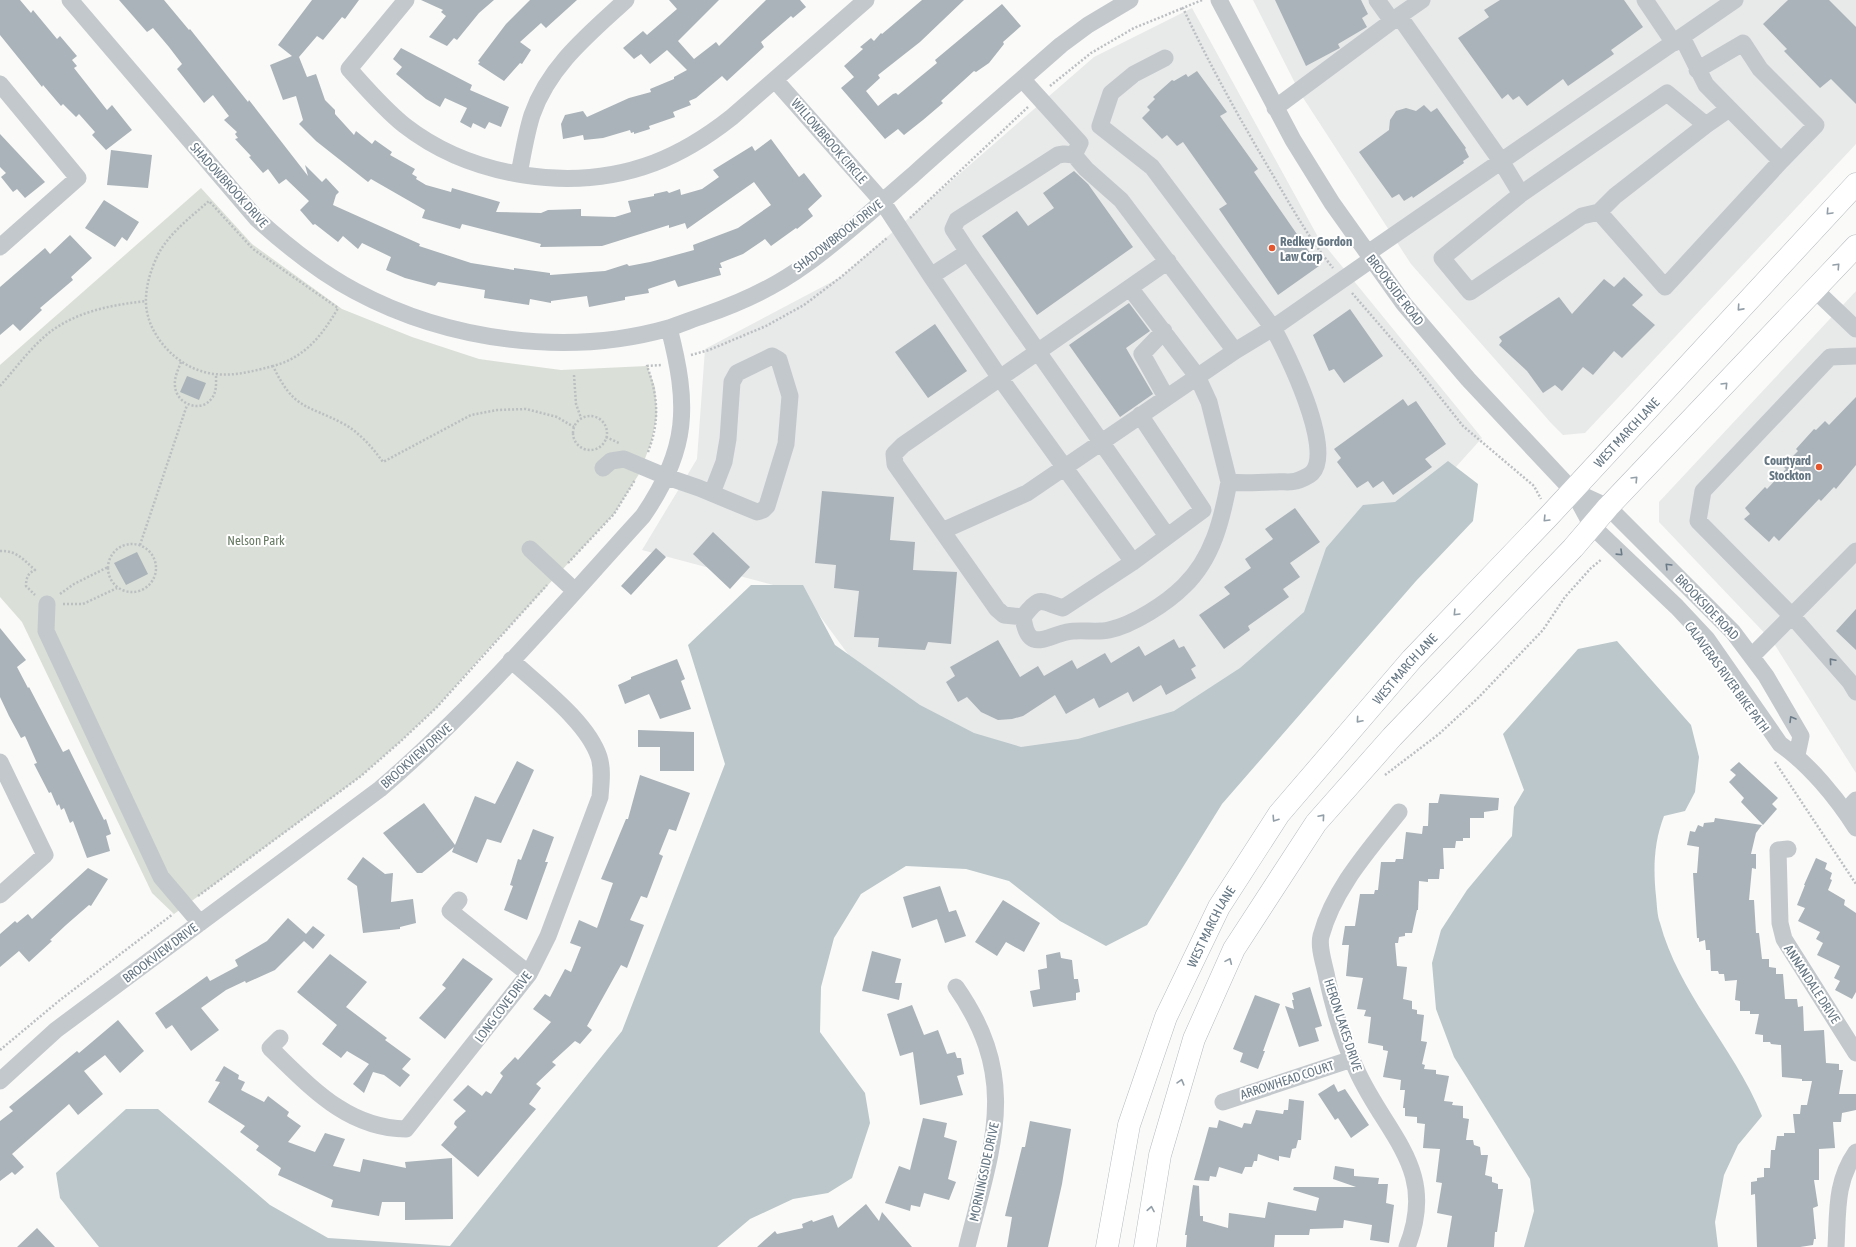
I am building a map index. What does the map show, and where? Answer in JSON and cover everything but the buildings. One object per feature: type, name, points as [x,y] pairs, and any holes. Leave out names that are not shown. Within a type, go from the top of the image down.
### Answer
[{"type":"main road","name":"WEST MARCH LANE","points":[[1107,1247],[1129,1125],[1166,1017],[1219,907],[1278,814],[1412,658],[1573,490],[1856,184]]},
{"type":"main road","points":[[1145,1247],[1160,1156],[1194,1039],[1234,949],[1316,823],[1392,737],[1856,246]]},
{"type":"street","name":"SHADOWBROOK DRIVE","points":[[70,0],[257,219],[286,245],[314,266],[355,291],[393,309],[429,322],[467,332],[537,342],[578,342],[615,338],[669,328],[730,306],[767,288],[804,265],[882,202],[1066,41],[1088,25],[1130,0]]},
{"type":"street","points":[[406,0],[349,68],[379,103],[405,125],[432,143],[471,161],[490,168],[519,174],[570,179],[599,177],[654,163],[685,149],[712,133],[866,0]]},
{"type":"street","points":[[519,174],[526,135],[533,113],[557,68],[576,46],[626,0]]},
{"type":"street","name":"BROOKSIDE ROAD","points":[[1219,0],[1275,108],[1332,203],[1404,304],[1435,342],[1573,490],[1592,526],[1677,607],[1707,639],[1780,744],[1797,755],[1851,806],[1856,828]]},
{"type":"street","points":[[1377,0],[1396,19],[1501,162],[1521,194]]},
{"type":"street","points":[[1275,108],[1422,0]]},
{"type":"street","points":[[1644,0],[1678,40],[1706,85],[1781,161]]},
{"type":"street","points":[[942,531],[1027,493],[1197,376],[1273,328],[1501,162],[1736,0]]},
{"type":"street","points":[[1599,212],[1665,287],[1816,125],[1760,69],[1743,43],[1697,70]]},
{"type":"street","points":[[1165,58],[1134,74],[1111,93],[1100,126],[1077,149],[1058,155],[957,220],[953,230],[1167,536]]},
{"type":"street","points":[[1022,79],[1039,97],[1077,149],[1086,169],[1121,200],[1235,351]]},
{"type":"street","name":"WILLOWBROOK CIRCLE","points":[[775,80],[882,202],[930,276],[1000,378],[1133,562]]},
{"type":"street","points":[[0,84],[78,178],[0,247]]},
{"type":"street","points":[[1706,125],[1667,94],[1521,194],[1442,258],[1470,292],[1582,216],[1599,212],[1615,196],[1706,125],[1730,109]]},
{"type":"street","points":[[1100,126],[1152,167],[1273,328],[1305,393],[1317,440],[1319,458],[1313,472],[1295,482],[1248,484],[1229,482]]},
{"type":"street","points":[[930,276],[968,252]]},
{"type":"street","points":[[1023,617],[1004,615],[997,609],[896,464],[894,454],[903,445],[1038,353],[1168,261]]},
{"type":"street","points":[[1063,608],[1044,601],[1034,603],[1023,617],[1025,630],[1032,638],[1043,641],[1067,632],[1109,630],[1148,614],[1185,586],[1209,553],[1223,516],[1229,482],[1209,402],[1197,376],[1130,288]]},
{"type":"street","points":[[1815,290],[1856,329]]},
{"type":"street","name":"BROOKVIEW DRIVE","points":[[0,1081],[56,1030],[380,789],[418,757],[457,719],[643,516],[659,493],[667,477],[678,445],[682,420],[682,390],[678,365],[669,328]]},
{"type":"street","points":[[1164,331],[1142,354],[1166,397]]},
{"type":"street","points":[[603,468],[611,461],[624,459],[667,477],[712,493],[756,512],[763,510],[767,506],[786,444],[790,396],[779,360],[772,356],[737,373],[732,382],[728,439],[724,462],[712,493]]},
{"type":"street","points":[[1856,356],[1830,357],[1703,490],[1698,521],[1793,617],[1850,682],[1856,692]]},
{"type":"street","points":[[1140,415],[1203,510]]},
{"type":"street","name":"BROOKSIDE ROAD","points":[[1573,490],[1608,507],[1733,632],[1752,656],[1801,736],[1797,755]]},
{"type":"street","points":[[1059,635],[1063,608],[1133,562],[1203,510],[1225,505]]},
{"type":"street","points":[[530,549],[575,591]]},
{"type":"street","points":[[1752,656],[1793,617],[1856,551]]},
{"type":"street","points":[[47,604],[46,631],[161,877],[200,923]]},
{"type":"street","name":"LONG COVE DRIVE","points":[[280,1038],[270,1048],[321,1096],[339,1109],[376,1125],[406,1129],[529,974],[548,936],[600,796],[602,776],[599,758],[594,744],[584,728],[511,660]]},
{"type":"street","points":[[0,762],[45,856],[0,895]]},
{"type":"street","name":"HERON LAKES DRIVE","points":[[1399,812],[1345,883],[1331,910],[1320,938],[1329,987],[1352,1059],[1358,1074],[1407,1157],[1416,1186],[1417,1214],[1414,1229],[1407,1247]]},
{"type":"street","name":"ANNANDALE DRIVE","points":[[1788,849],[1778,850],[1780,923],[1784,939],[1856,1053]]},
{"type":"street","points":[[459,900],[450,911],[529,974]]},
{"type":"street","name":"MORNINGSIDE DRIVE","points":[[956,987],[969,1006],[982,1030],[995,1079],[996,1104],[992,1143],[968,1247]]},
{"type":"street","name":"ARROWHEAD COURT","points":[[1223,1102],[1352,1059]]},
{"type":"street","points":[[1836,1247],[1839,1191],[1843,1175],[1856,1152]]},
{"type":"path","points":[[0,1050],[60,1000],[339,793],[396,746],[437,706],[557,574],[614,514],[642,466],[651,443],[657,414],[655,387],[647,366],[678,365],[688,356],[710,350],[766,326],[804,305],[841,277],[899,227],[1039,97],[1091,53],[1134,28],[1183,8]]},
{"type":"path","points":[[209,201],[254,249],[338,308],[319,338],[304,352],[287,362],[243,373],[216,374],[201,371],[181,362],[171,355],[148,317],[146,301],[149,277],[160,252],[172,235],[209,201]]},
{"type":"path","points":[[0,386],[50,332],[64,323],[97,309],[146,301]]},
{"type":"path","points":[[181,362],[175,378],[174,387],[177,395],[187,405],[204,405],[211,399],[216,390],[216,374]]},
{"type":"path","points":[[273,366],[280,382],[290,395],[302,405],[344,424],[362,436],[383,462],[472,415],[497,410],[526,409],[557,417],[574,426]]},
{"type":"path","points":[[574,375],[576,404],[582,418]]},
{"type":"path","points":[[140,545],[187,405]]},
{"type":"path","points":[[592,416],[602,421],[607,431],[604,442],[596,449],[590,450],[580,446],[574,437],[574,426],[582,418],[592,416]]},
{"type":"path","points":[[133,544],[140,545],[152,554],[156,561],[155,576],[146,588],[139,592],[124,591],[117,588],[109,575],[108,567],[110,560],[119,548],[133,544]]},
{"type":"path","points":[[1576,544],[1609,562]]},
{"type":"path","points":[[0,550],[16,553],[35,570],[30,572],[26,579],[26,586],[28,590],[47,604],[83,604],[117,588]]},
{"type":"path","points":[[47,604],[74,584],[108,567]]},
{"type":"path","points":[[1774,759],[1856,884]]},
{"type":"shaded area","points":[[1253,0],[1856,0],[1856,144],[1585,433],[1563,435],[1411,264],[1300,93]]},
{"type":"shaded area","points":[[1192,8],[1318,237],[1482,438],[1309,626],[1239,707],[1016,756],[887,707],[803,593],[642,550],[697,459],[705,349],[841,277],[1094,57]]},
{"type":"shaded area","points":[[1856,291],[1856,773],[1773,642],[1659,522],[1659,502]]},
{"type":"shaded area","points":[[1448,461],[1478,484],[1473,521],[1416,581],[1222,804],[1147,925],[1106,946],[1060,921],[1009,881],[966,869],[906,866],[861,894],[834,938],[821,987],[820,1032],[865,1093],[870,1123],[852,1178],[828,1193],[793,1199],[750,1219],[717,1247],[99,1247],[60,1198],[56,1173],[126,1109],[158,1109],[270,1205],[328,1238],[450,1246],[622,1031],[725,764],[688,645],[751,585],[803,585],[835,645],[920,705],[974,733],[1021,747],[1078,739],[1174,711],[1240,668],[1304,612],[1326,548],[1363,505],[1395,502]]},
{"type":"shaded area","points":[[1617,641],[1691,725],[1699,757],[1695,792],[1685,811],[1664,816],[1658,836],[1655,855],[1655,886],[1658,917],[1669,949],[1680,974],[1751,1091],[1762,1116],[1738,1145],[1724,1175],[1715,1222],[1718,1247],[1524,1247],[1534,1211],[1530,1179],[1454,1057],[1436,1009],[1432,963],[1441,930],[1467,890],[1512,836],[1514,807],[1524,790],[1503,734],[1578,649]]},
{"type":"green space","name":"Nelson Park","points":[[201,188],[252,244],[342,309],[412,337],[479,359],[561,370],[647,366],[655,387],[657,415],[651,443],[639,474],[614,514],[483,655],[437,707],[361,776],[174,914],[152,893],[22,622],[0,597],[0,365]]},
{"type":"place","name":"Redkey Gordon Law Corp","points":[[1272,248]]},
{"type":"place","name":"Courtyard Stockton","points":[[1819,467]]}]
